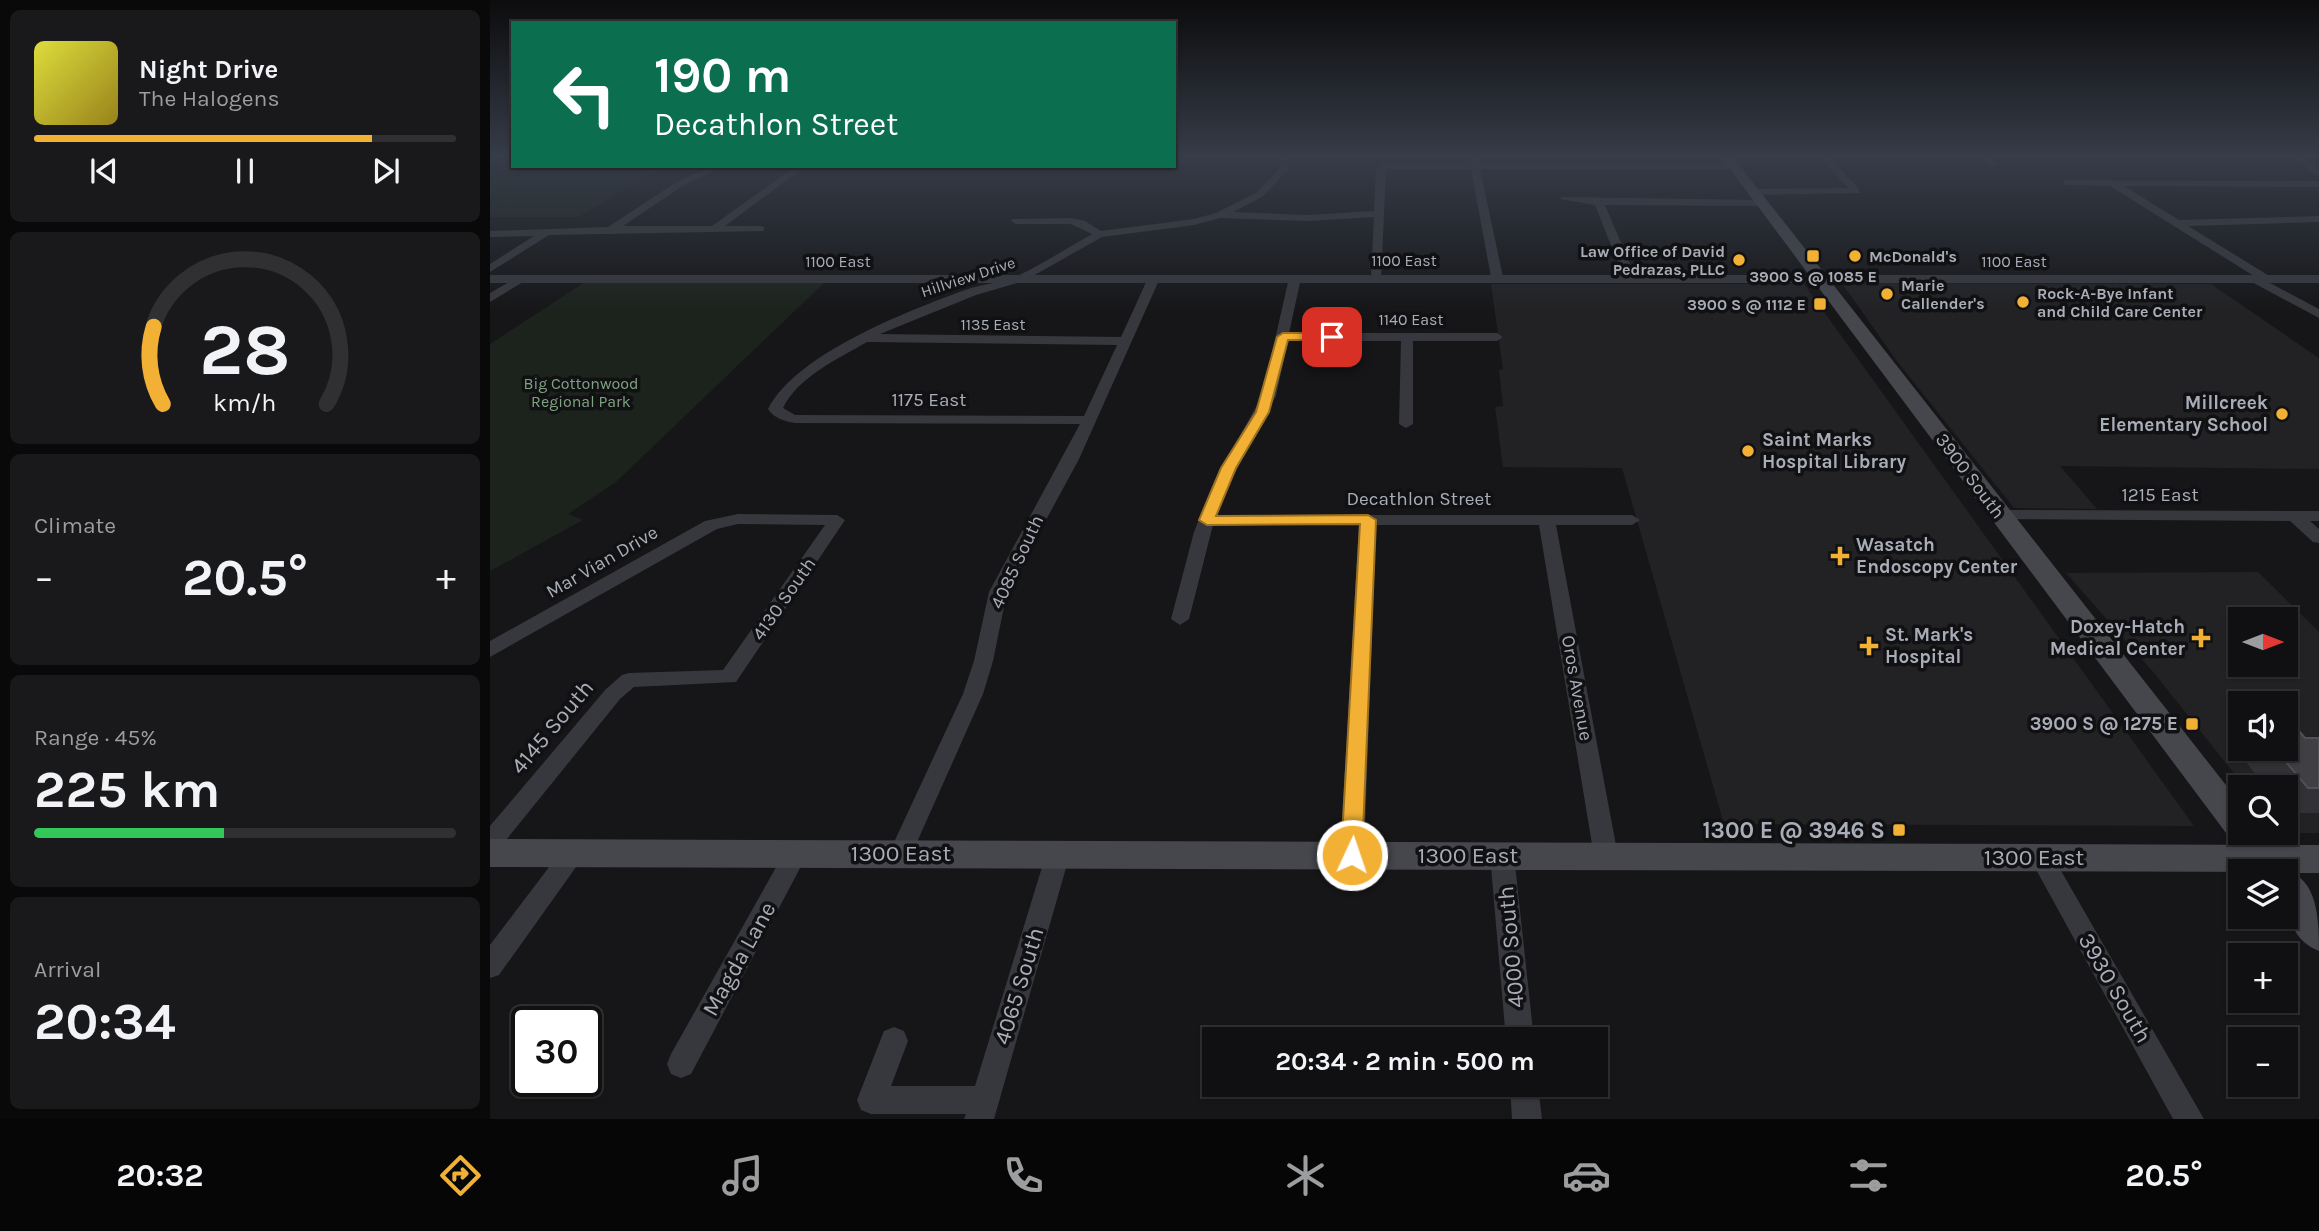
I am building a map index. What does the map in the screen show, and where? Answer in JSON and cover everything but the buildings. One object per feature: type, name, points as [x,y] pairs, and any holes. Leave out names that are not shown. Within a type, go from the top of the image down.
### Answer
[{"type":"main road","name":"3900 South","points":[[1767,209],[2228,811]]},
{"type":"main road","name":"1300 East","points":[[490,853],[2041,857],[2261,854],[2319,859]]},
{"type":"main road","points":[[2298,904],[2319,935]]},
{"type":"street","points":[[610,230],[641,209]]},
{"type":"street","points":[[714,229],[742,209]]},
{"type":"street","name":"Hillview Drive","points":[[776,405],[820,364],[861,338],[926,308],[1020,279],[1099,234],[1194,222],[1232,209]]},
{"type":"street","points":[[1377,278],[1381,209]]},
{"type":"street","points":[[1485,209],[1497,277]]},
{"type":"street","points":[[1602,209],[1630,278]]},
{"type":"street","points":[[2155,209],[2319,314]]},
{"type":"street","points":[[1220,215],[1298,218],[1381,214]]},
{"type":"street","points":[[2295,219],[2319,232]]},
{"type":"street","points":[[2178,223],[2319,219]]},
{"type":"street","points":[[1016,221],[1076,221],[1088,224],[1099,234]]},
{"type":"street","points":[[490,234],[760,229]]},
{"type":"street","points":[[490,270],[544,234]]},
{"type":"street","name":"4085 South","points":[[901,853],[973,693],[990,635],[991,613],[998,592],[1090,420],[1154,278]]},
{"type":"street","points":[[1180,619],[1207,520],[1228,468],[1263,412],[1295,278]]},
{"type":"street","name":"1100 East","points":[[490,279],[2319,279]]},
{"type":"street","points":[[490,298],[522,279]]},
{"type":"street","name":"1140 East","points":[[1283,337],[1497,337]]},
{"type":"street","points":[[1406,424],[1407,337]]},
{"type":"street","name":"1135 East","points":[[861,338],[1125,341]]},
{"type":"street","name":"1175 East","points":[[776,405],[777,413],[795,419],[1090,420]]},
{"type":"street","name":"1215 East","points":[[2000,515],[2319,516]]},
{"type":"street","points":[[2294,516],[2319,538]]},
{"type":"street","name":"Mar Vian Drive","points":[[490,650],[699,531],[738,519],[837,520]]},
{"type":"street","name":"4130 South","points":[[629,680],[729,677],[837,520]]},
{"type":"street","name":"Decathlon Street","points":[[1207,520],[1632,520]]},
{"type":"street","points":[[1352,855],[1368,520]]},
{"type":"street","name":"Oros Avenue","points":[[1547,520],[1606,856]]},
{"type":"street","name":"4145 South","points":[[490,843],[613,694],[629,680]]},
{"type":"street","points":[[490,966],[573,853]]},
{"type":"street","name":"Magda Lane","points":[[681,1064],[796,853]]},
{"type":"street","name":"4065 South","points":[[982,1110],[1058,854]]},
{"type":"street","name":"4000 South","points":[[1502,855],[1519,1027]]},
{"type":"street","name":"3930 South","points":[[2041,857],[2189,1119]]},
{"type":"street","points":[[894,1041],[872,1100],[982,1110]]},
{"type":"street","points":[[1525,1097],[1527,1119]]},
{"type":"shaded area","points":[[1849,283],[2211,284],[2319,358],[2319,469],[2060,466],[2097,509],[2014,508],[1896,360],[1844,286]]},
{"type":"shaded area","name":"St. Mark's Hospital","points":[[1491,284],[1804,284],[2194,826],[1724,824],[1622,468],[1503,467],[1495,407],[1503,406],[1499,370],[1503,369]]},
{"type":"shaded area","points":[[2258,572],[2294,607],[2228,607],[2228,677],[2298,677],[2298,611],[2319,632],[2319,833],[2298,832],[2298,775],[2235,775],[2154,673],[2066,573]]},
{"type":"green space","points":[[490,209],[591,209],[578,217],[490,217]]},
{"type":"green space","name":"Big Cottonwood Regional Park","points":[[585,282],[825,282],[616,482],[568,514],[583,520],[490,571],[490,344]]},
{"type":"place","name":"3900 S @ 1085 E","points":[[1813,256]]},
{"type":"place","name":"McDonald's","points":[[1855,256]]},
{"type":"place","name":"Law Office of David Pedrazas, PLLC","points":[[1739,260]]},
{"type":"place","name":"Marie Callender's","points":[[1887,294]]},
{"type":"place","name":"Rock-A-Bye Infant and Child Care Center","points":[[2023,302]]},
{"type":"place","name":"3900 S @ 1112 E","points":[[1820,304]]},
{"type":"place","name":"Millcreek Elementary School","points":[[2282,414]]},
{"type":"place","name":"Saint Marks Hospital Library","points":[[1748,451]]},
{"type":"place","name":"Wasatch Endoscopy Center","points":[[1840,556]]},
{"type":"place","name":"Doxey-Hatch Medical Center","points":[[2201,638]]},
{"type":"place","name":"St. Mark's Hospital","points":[[1869,646]]},
{"type":"place","name":"3900 S @ 1275 E","points":[[2192,724]]},
{"type":"place","name":"1300 E @ 3946 S","points":[[1899,830]]},
{"type":"route","points":[[1332,337],[1283,337],[1263,412],[1228,468],[1207,520],[1368,520],[1352,855]]}]
